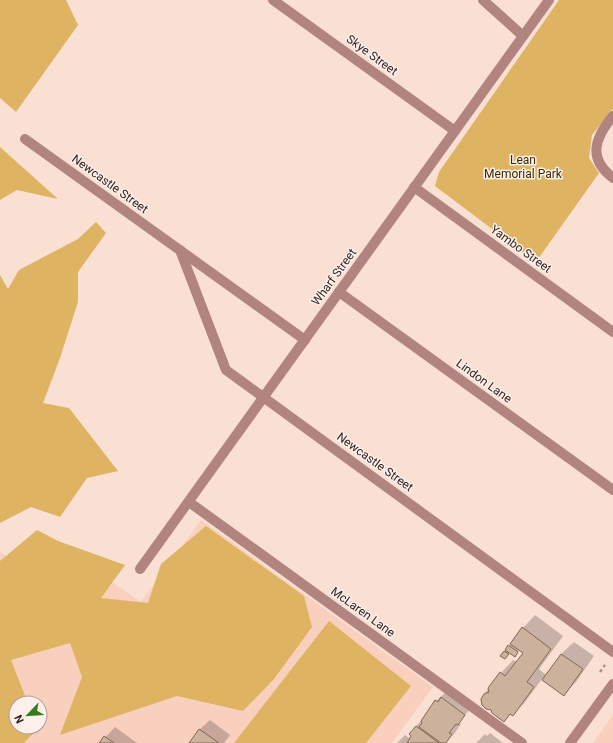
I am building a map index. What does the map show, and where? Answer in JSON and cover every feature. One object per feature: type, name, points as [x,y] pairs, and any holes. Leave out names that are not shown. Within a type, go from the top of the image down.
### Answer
[{"type":"street","name":"Skye Street","points":[[274,0],[455,131]]},
{"type":"street","points":[[483,0],[523,36]]},
{"type":"street","name":"Wharf Street","points":[[140,569],[549,0]]},
{"type":"street","points":[[613,116],[599,135],[596,146],[600,164],[606,173],[613,178]]},
{"type":"street","name":"Newcastle Street","points":[[25,140],[305,340]]},
{"type":"street","name":"Yambo Street","points":[[414,187],[613,332]]},
{"type":"street","name":"Newcastle Street","points":[[180,250],[226,370],[613,652]]},
{"type":"street","name":"Lindon Lane","points":[[339,292],[613,490]]},
{"type":"street","name":"McLaren Lane","points":[[189,502],[522,743]]},
{"type":"street","points":[[570,743],[613,684]]},
{"type":"path","points":[[600,672],[605,665]]},
{"type":"shaded area","points":[[201,520],[433,687],[392,743],[0,743],[0,551],[29,572],[54,542],[141,602]]},
{"type":"shaded area","points":[[613,715],[613,743],[593,743]]},
{"type":"green space","points":[[0,0],[66,0],[78,25],[16,112],[0,98]]},
{"type":"green space","name":"Lean Memorial Park","points":[[559,0],[613,0],[613,109],[592,135],[589,158],[599,173],[536,262],[435,186],[439,172]]},
{"type":"green space","points":[[0,147],[58,199],[17,190],[0,200]]},
{"type":"green space","points":[[96,222],[106,233],[78,272],[78,302],[60,358],[43,403],[69,408],[118,471],[87,478],[60,517],[31,507],[0,523],[0,275],[8,289],[19,270],[78,239]]},
{"type":"green space","points":[[206,526],[304,596],[312,627],[274,679],[243,711],[177,696],[60,735],[82,677],[70,643],[11,660],[25,695],[8,695],[8,735],[31,735],[24,743],[0,743],[0,561],[37,530],[58,541],[125,565],[101,598],[148,603],[161,564]]},
{"type":"green space","points":[[329,621],[411,686],[366,743],[234,743]]},
{"type":"building","points":[[522,627],[551,649],[527,682],[534,687],[513,716],[510,714],[504,722],[492,713],[491,710],[486,709],[482,705],[481,699],[484,694],[489,692],[488,688],[500,672],[505,676],[523,653],[510,644]]},
{"type":"building","points":[[508,645],[518,652],[515,657],[505,650]]},
{"type":"building","points":[[504,651],[509,654],[505,659],[500,656]]},
{"type":"building","points":[[561,654],[583,669],[564,696],[542,680]]},
{"type":"building","points":[[441,697],[465,715],[458,725],[456,724],[449,733],[452,734],[446,743],[441,743],[419,727],[422,723],[421,721],[435,700],[438,702]]},
{"type":"building","points":[[416,726],[439,743],[407,743],[411,736],[409,734]]},
{"type":"building","points":[[199,729],[219,743],[189,743]]},
{"type":"building","points":[[104,736],[114,743],[99,743]]}]
